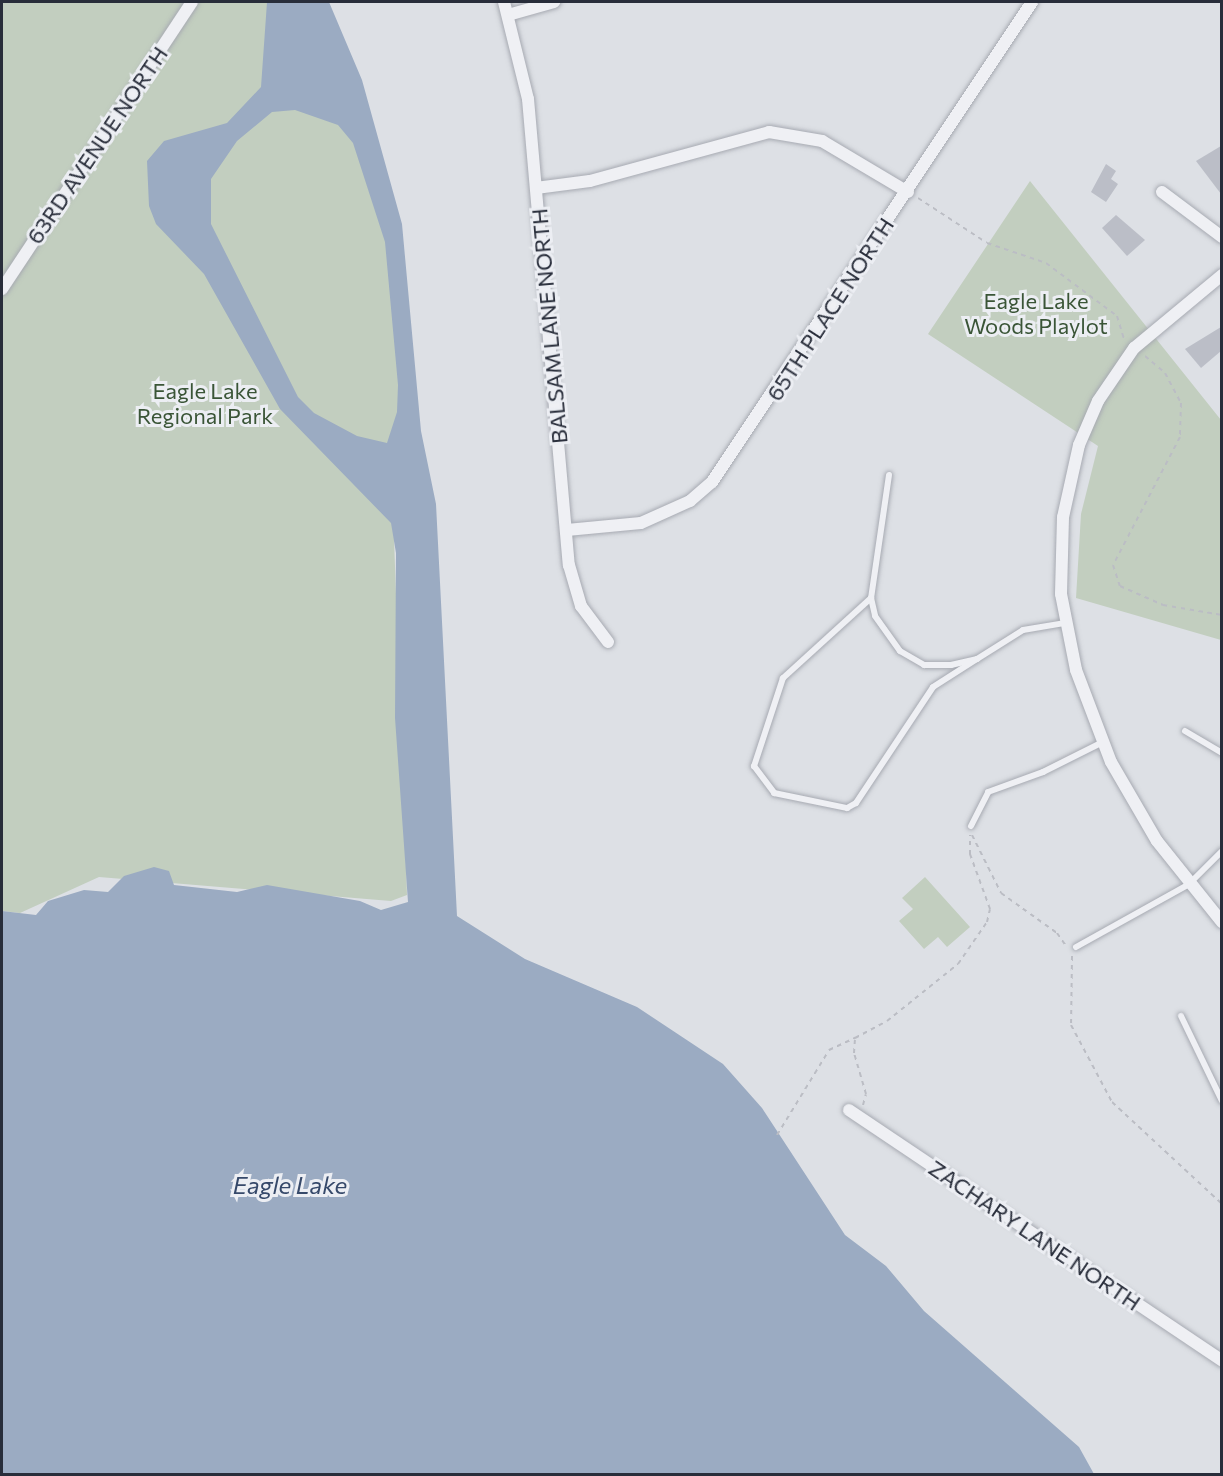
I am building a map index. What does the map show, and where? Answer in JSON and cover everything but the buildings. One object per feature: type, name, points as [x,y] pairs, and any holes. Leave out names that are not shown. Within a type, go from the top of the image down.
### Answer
[{"type":"street","name":"63RD AVENUE NORTH","points":[[2,289],[192,2]]},
{"type":"street","name":"BALSAM LANE NORTH","points":[[504,2],[528,99],[573,586],[608,642]]},
{"type":"street","points":[[508,15],[554,2]]},
{"type":"street","name":"65TH PLACE NORTH","points":[[567,530],[641,523],[690,501],[712,482],[908,192],[1032,2]]},
{"type":"street","points":[[536,188],[590,181],[769,132],[822,141],[908,192]]},
{"type":"street","points":[[1162,192],[1221,237]]},
{"type":"street","points":[[1221,275],[1134,348],[1109,379],[1080,445],[1063,517],[1065,623],[1103,741],[1129,797],[1189,884],[1221,922]]},
{"type":"street","name":"ZACHARY LANE NORTH","points":[[854,1113],[1221,1361]]},
{"type":"lane","points":[[889,475],[871,598],[875,616],[900,651],[924,665],[977,659]]},
{"type":"lane","points":[[871,598],[783,678],[754,766],[774,793],[846,808],[856,803],[933,687],[1023,630],[1065,623]]},
{"type":"lane","points":[[1185,731],[1221,753]]},
{"type":"lane","points":[[971,826],[988,792],[1043,772],[1103,741]]},
{"type":"lane","points":[[1073,949],[1189,884],[1221,851]]},
{"type":"lane","points":[[1181,1016],[1221,1101]]},
{"type":"path","points":[[908,192],[987,243],[1046,263],[1117,316],[1124,339],[1165,373],[1181,403],[1180,437],[1113,565],[1120,586],[1163,605],[1221,615]]},
{"type":"path","points":[[971,826],[977,853],[1001,893],[1057,933],[1073,949],[1071,1025],[1112,1102],[1221,1203]]},
{"type":"path","points":[[777,1135],[828,1050],[855,1038],[918,997],[978,941],[990,909],[970,854],[971,826]]},
{"type":"path","points":[[854,1113],[866,1094],[854,1053],[855,1038]]},
{"type":"green space","name":"Eagle Lake Regional Park","points":[[2,2],[318,2],[393,267],[410,456],[394,539],[407,895],[391,901],[99,877],[20,913],[2,911]]},
{"type":"green space","name":"Eagle Lake Woods Playlot","points":[[1030,181],[1221,420],[1221,640],[1076,598],[1081,514],[1098,446],[928,334]]},
{"type":"green space","points":[[925,877],[970,927],[947,947],[938,937],[924,949],[899,921],[913,909],[902,898]]},
{"type":"water","name":"Eagle Lake","points":[[267,2],[329,2],[362,80],[402,224],[421,431],[436,504],[457,916],[525,959],[637,1007],[723,1064],[762,1108],[845,1235],[886,1266],[924,1311],[1079,1447],[1094,1474],[2,1474],[2,911],[36,915],[48,901],[84,890],[108,892],[124,876],[154,867],[169,871],[174,885],[237,892],[267,885],[360,901],[381,910],[408,902],[395,718],[396,553],[391,523],[280,409],[204,274],[156,224],[149,206],[147,161],[164,141],[227,123],[261,87]],"holes":[[[295,110],[338,125],[353,143],[385,242],[398,385],[397,412],[387,443],[357,436],[314,413],[298,397],[211,224],[211,179],[237,141],[272,112]]]}]
